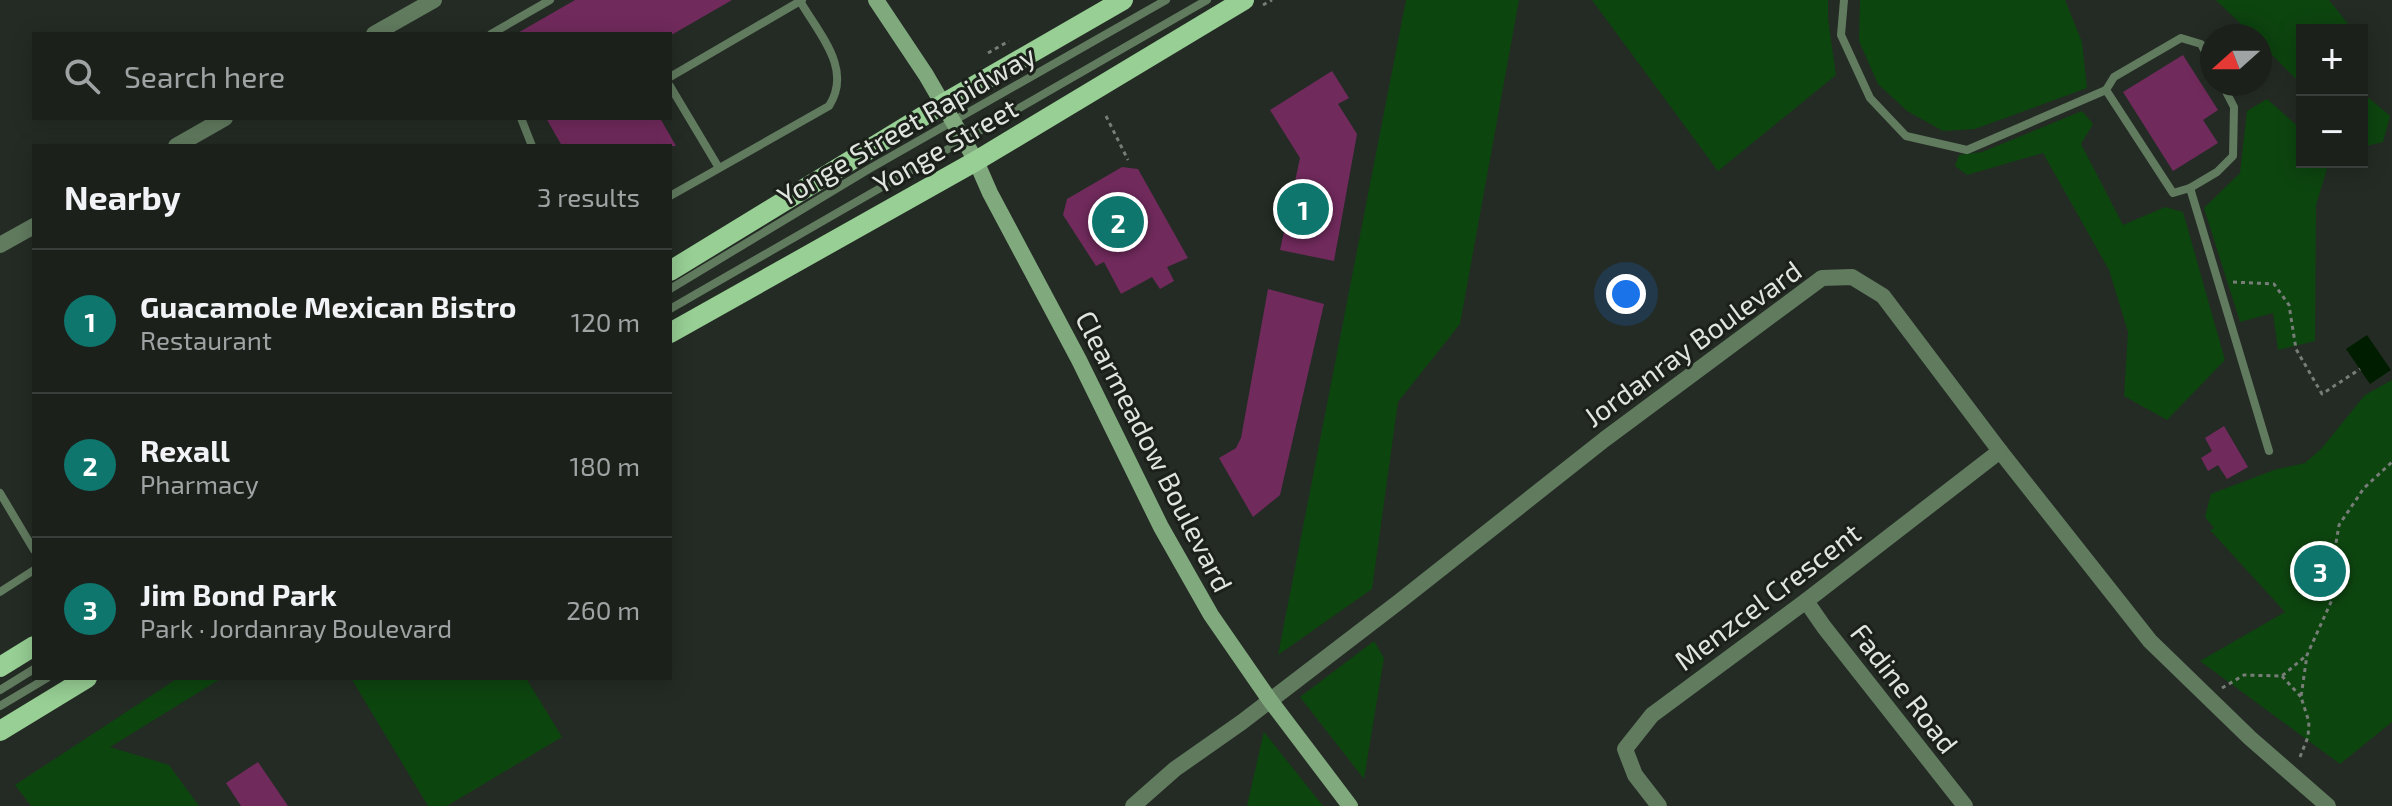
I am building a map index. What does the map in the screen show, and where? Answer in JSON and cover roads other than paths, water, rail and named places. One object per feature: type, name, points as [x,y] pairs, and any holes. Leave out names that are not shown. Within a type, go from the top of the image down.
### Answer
[{"type":"main road","name":"Yonge Street","points":[[672,270],[943,104],[1123,0]]},
{"type":"main road","name":"Yonge Street","points":[[672,332],[976,161],[1244,0]]},
{"type":"main road","points":[[0,667],[32,647]]},
{"type":"main road","points":[[0,731],[84,680]]},
{"type":"street","points":[[378,32],[434,0]]},
{"type":"street","name":"Clearmeadow Boulevard","points":[[876,0],[926,75],[976,161],[1161,527],[1211,615],[1269,699],[1350,806]]},
{"type":"street","points":[[180,144],[222,120]]},
{"type":"street","points":[[0,245],[32,227]]},
{"type":"street","name":"Jordanray Boulevard","points":[[1133,806],[1175,769],[1242,722],[1400,601],[1605,439],[1822,278],[1852,277],[1883,296],[2150,641],[2328,806]]},
{"type":"street","name":"Menzcel Crescent","points":[[1659,806],[1635,775],[1625,749],[1652,715],[2000,451]]},
{"type":"street","name":"Fadine Road","points":[[1806,601],[1965,806]]},
{"type":"lane","points":[[494,32],[550,0]]},
{"type":"lane","points":[[672,76],[801,0],[837,64],[839,82],[829,106],[672,195]]},
{"type":"lane","name":"Yonge Street Rapidway","points":[[672,288],[869,169],[1166,0]]},
{"type":"lane","name":"Yonge Street Rapidway","points":[[672,308],[1207,0]]},
{"type":"lane","points":[[1844,0],[1841,35],[1870,98],[1906,136],[1967,150],[2106,90],[2114,77],[2181,38],[2200,44]]},
{"type":"lane","points":[[672,89],[719,168]]},
{"type":"lane","points":[[2106,90],[2173,193],[2190,188],[2217,172],[2233,156],[2234,107],[2228,96]]},
{"type":"lane","points":[[522,120],[531,144]]},
{"type":"lane","points":[[2190,188],[2269,451]]},
{"type":"lane","points":[[0,493],[32,547]]},
{"type":"lane","points":[[0,592],[32,571]]},
{"type":"lane","points":[[0,690],[32,670]]},
{"type":"lane","points":[[0,706],[44,680]]},
{"type":"place","name":"Guacamole Mexican Bistro","points":[[1303,209]]},
{"type":"place","name":"Rexall","points":[[1118,222]]},
{"type":"place","name":"Jim Bond Park","points":[[2320,571]]}]
